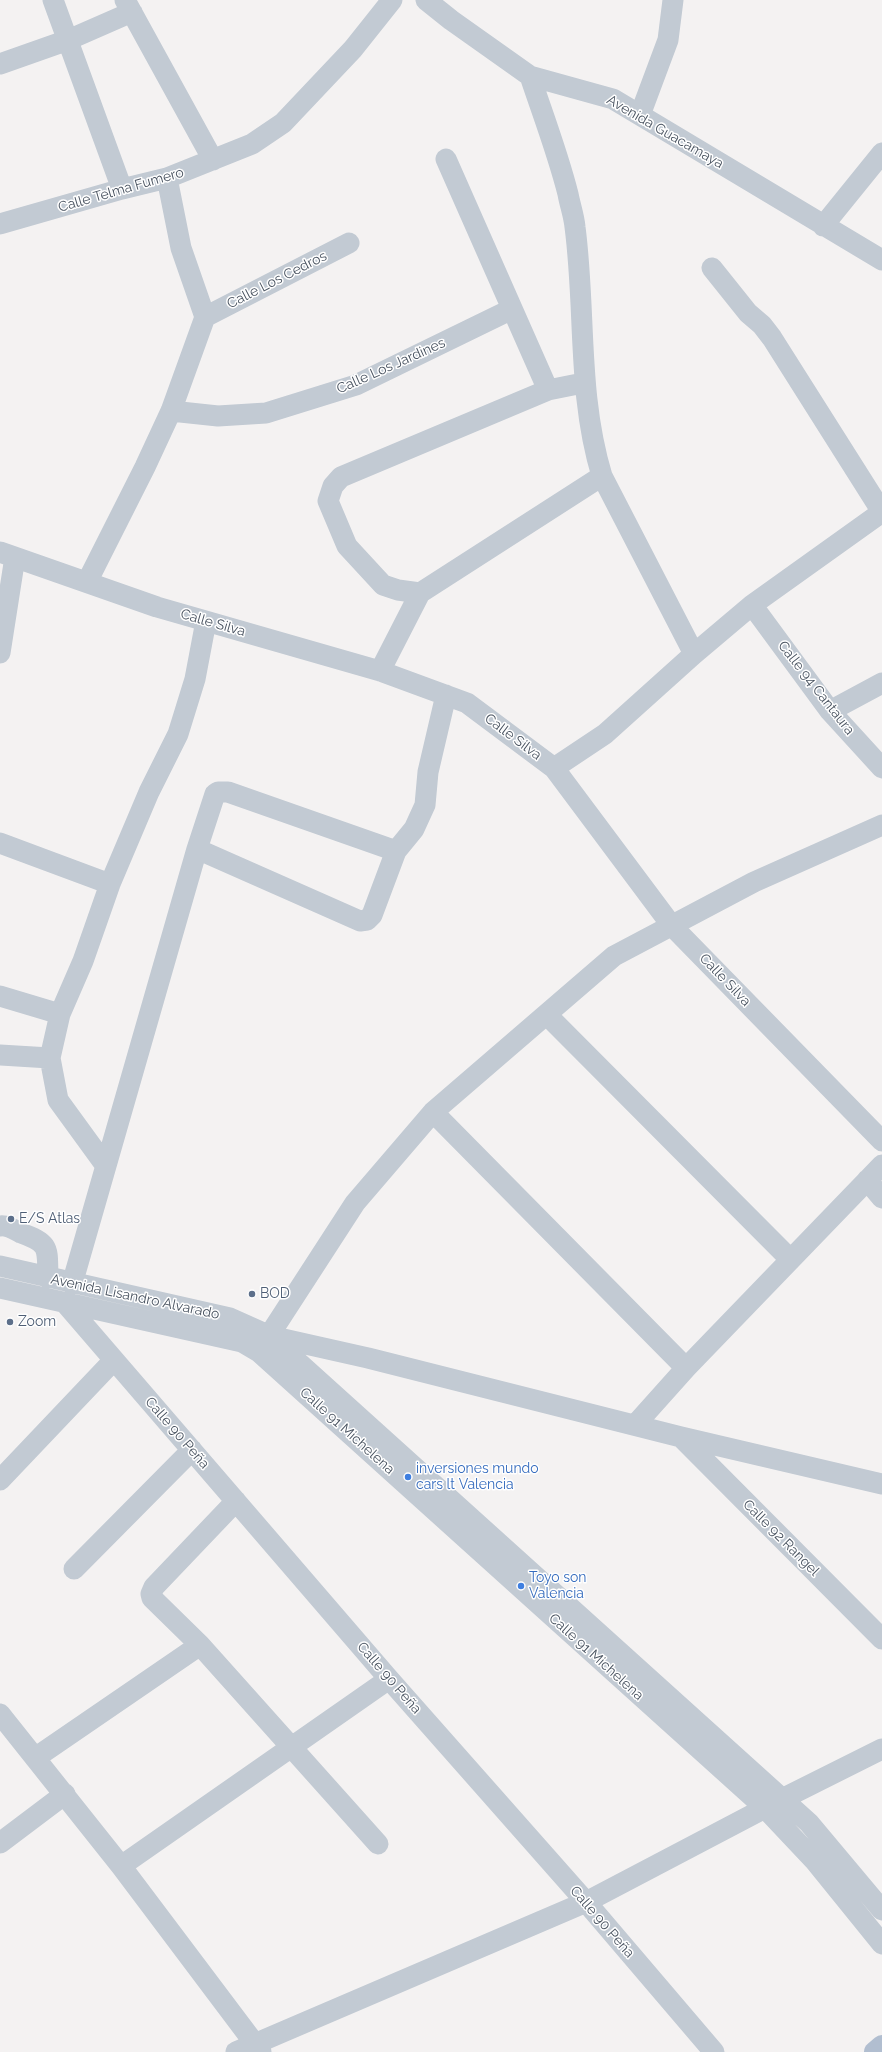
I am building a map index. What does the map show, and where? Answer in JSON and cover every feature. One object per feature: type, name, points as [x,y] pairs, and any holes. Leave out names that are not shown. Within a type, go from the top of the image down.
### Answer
[{"type":"main road","points":[[875,2052],[882,2046]]},
{"type":"street","points":[[53,0],[122,189]]},
{"type":"street","name":"Calle Telma Fumero","points":[[0,224],[122,189],[167,178],[252,144],[283,123],[353,49],[392,0]]},
{"type":"street","name":"Avenida Guacamaya","points":[[426,0],[451,20],[530,76],[613,99],[882,260]]},
{"type":"street","points":[[640,115],[668,40],[673,0]]},
{"type":"street","points":[[0,64],[68,40],[128,6],[213,160]]},
{"type":"street","points":[[530,76],[562,170],[575,226],[584,383],[593,449],[602,476],[694,654]]},
{"type":"street","points":[[823,226],[882,153]]},
{"type":"street","points":[[446,158],[548,390]]},
{"type":"street","points":[[88,582],[145,468],[171,411],[205,317],[181,248],[167,178]]},
{"type":"street","name":"Calle Los Cedros","points":[[205,317],[349,243]]},
{"type":"street","points":[[554,768],[605,734],[694,654],[752,605],[882,512],[772,338],[762,325],[748,313],[712,268]]},
{"type":"street","name":"Calle Los Jardines","points":[[171,411],[218,416],[266,413],[356,385],[512,309]]},
{"type":"street","points":[[420,593],[398,590],[383,585],[346,546],[328,501],[333,486],[341,477],[548,390],[584,383]]},
{"type":"street","points":[[380,671],[420,593],[602,476]]},
{"type":"street","points":[[0,653],[7,554]]},
{"type":"street","name":"Calle Silva","points":[[7,554],[157,607],[380,671],[467,703],[554,768],[672,926],[882,1141]]},
{"type":"street","name":"Calle 94 Cantaura","points":[[752,605],[830,711],[882,768]]},
{"type":"street","points":[[106,1166],[58,1100],[50,1058],[60,1014],[83,961],[110,884],[149,792],[178,734],[195,679],[206,621]]},
{"type":"street","points":[[830,711],[882,683]]},
{"type":"street","points":[[197,849],[360,921],[367,920],[372,914],[396,851],[414,828],[425,805],[428,772],[446,695]]},
{"type":"street","points":[[68,1293],[197,849],[215,794],[228,792],[396,851]]},
{"type":"street","points":[[882,825],[754,882],[614,956],[432,1112],[355,1203],[263,1344],[368,1358],[681,1437],[882,1484]]},
{"type":"street","points":[[0,843],[110,884]]},
{"type":"street","points":[[0,996],[60,1014]]},
{"type":"street","points":[[547,1015],[790,1259]]},
{"type":"street","points":[[0,1055],[50,1058]]},
{"type":"street","points":[[432,1112],[686,1368]]},
{"type":"street","points":[[636,1425],[686,1368],[882,1165]]},
{"type":"street","points":[[867,1180],[882,1198]]},
{"type":"street","points":[[0,1226],[38,1239],[43,1244],[47,1251],[48,1278]]},
{"type":"street","name":"Avenida Lisandro Alvarado","points":[[0,1266],[48,1278],[68,1293]]},
{"type":"street","name":"Avenida Lisandro Alvarado","points":[[0,1288],[68,1293],[242,1342],[263,1344]]},
{"type":"street","name":"Calle 90 Peña","points":[[68,1293],[114,1360],[389,1679],[586,1902],[714,2052]]},
{"type":"street","name":"Calle 91 Michelena","points":[[263,1344],[774,1804],[814,1860],[882,1944]]},
{"type":"street","points":[[0,1480],[114,1360]]},
{"type":"street","name":"Calle 92 Rangel","points":[[681,1437],[882,1639]]},
{"type":"street","points":[[74,1568],[192,1450]]},
{"type":"street","points":[[236,1501],[154,1587],[151,1594],[152,1598],[200,1645],[378,1844]]},
{"type":"street","points":[[36,1758],[200,1645]]},
{"type":"street","points":[[121,1866],[389,1679]]},
{"type":"street","points":[[0,1714],[121,1866],[250,2050],[586,1902],[882,1749]]},
{"type":"street","points":[[0,1843],[65,1794]]},
{"type":"street","name":"Calle 91 Michelena","points":[[774,1804],[809,1823],[882,1910]]},
{"type":"place","name":"E/S Atlas","points":[[11,1219]]},
{"type":"place","name":"BOD","points":[[252,1294]]},
{"type":"place","name":"Zoom","points":[[10,1322]]},
{"type":"place","name":"inversiones mundo cars lt Valencia","points":[[408,1477]]},
{"type":"place","name":"Toyo son Valencia","points":[[521,1586]]}]
